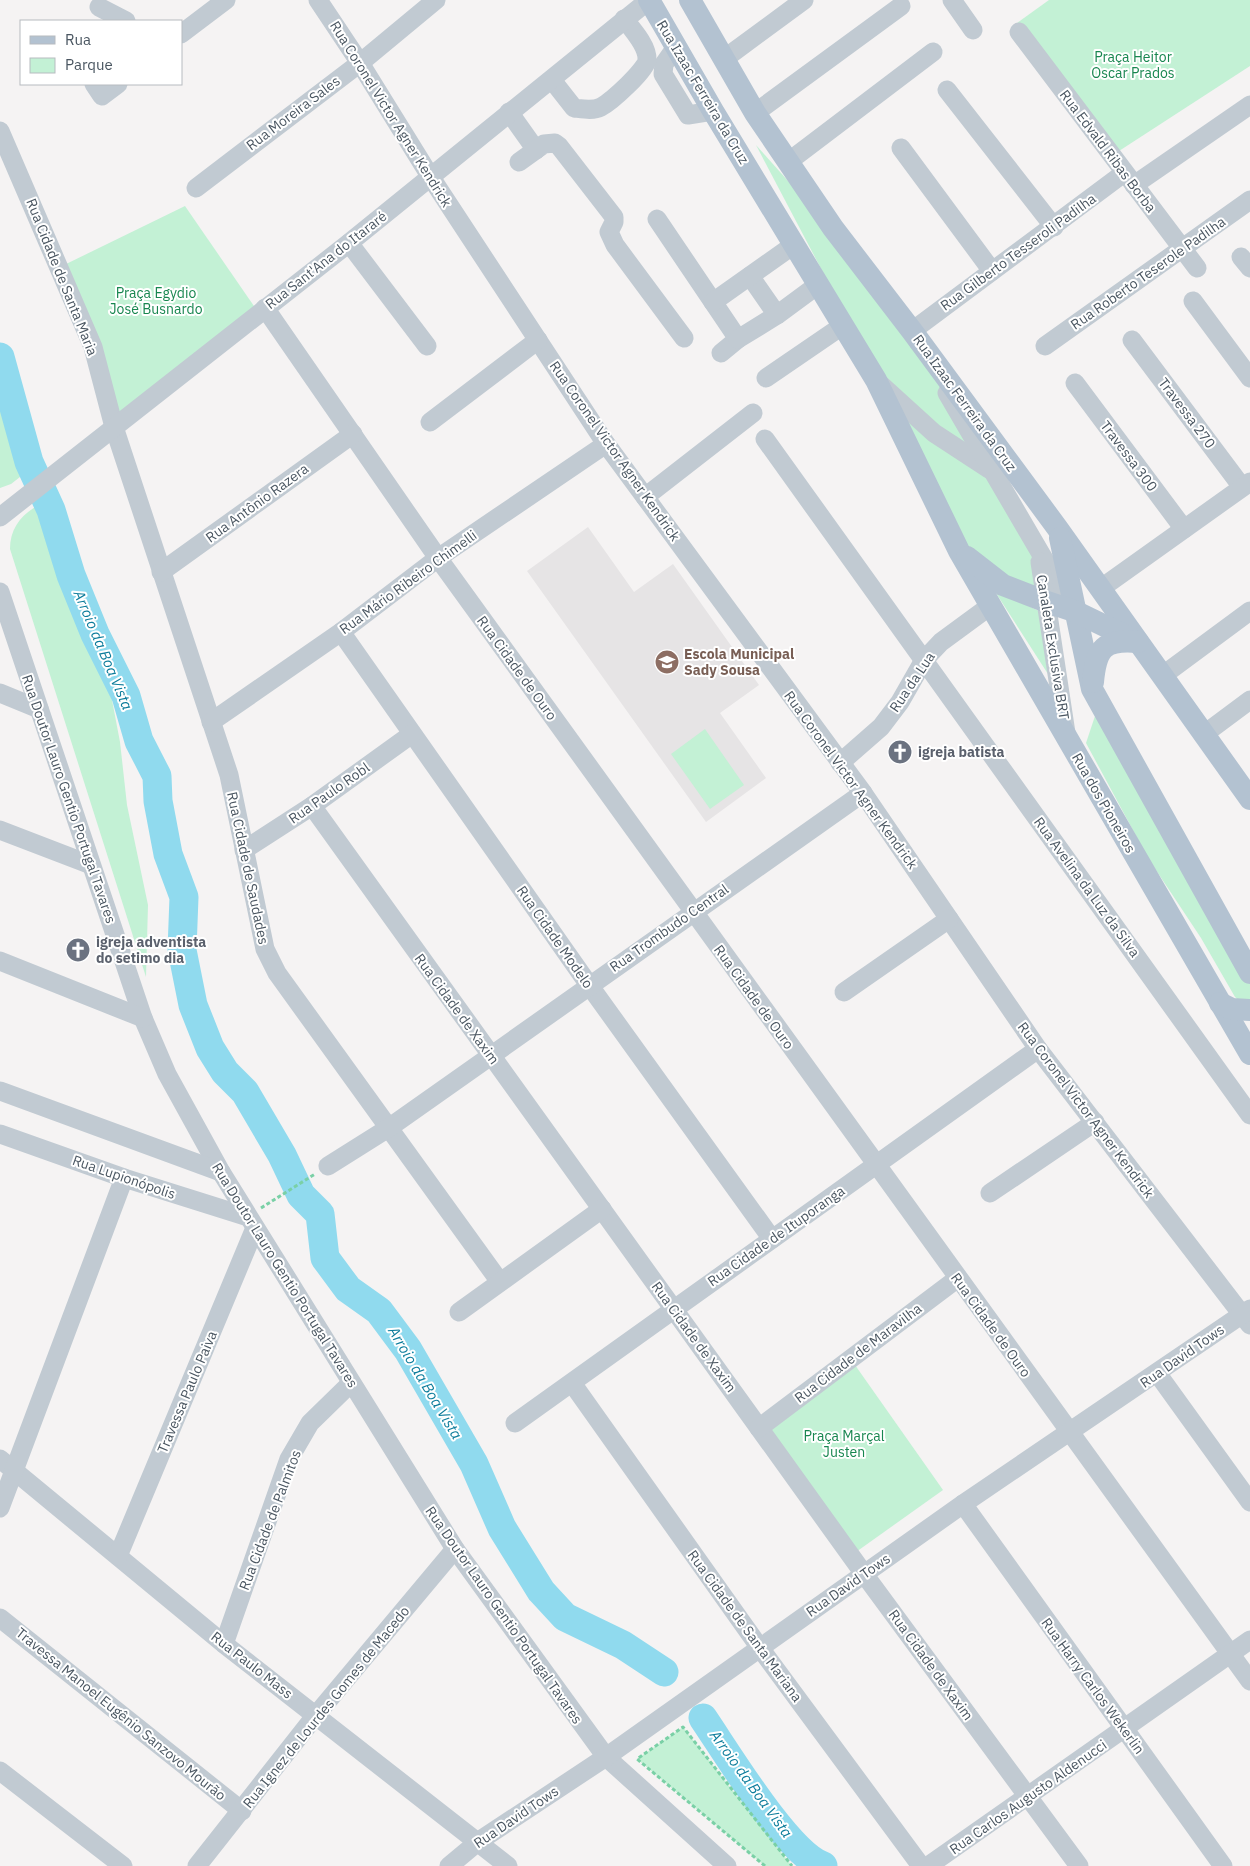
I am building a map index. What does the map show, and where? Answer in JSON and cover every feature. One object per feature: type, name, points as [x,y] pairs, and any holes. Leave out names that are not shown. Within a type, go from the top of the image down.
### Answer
[{"type":"main road","name":"Rua Izaac Ferreira da Cruz","points":[[649,0],[713,111],[876,380],[959,551]]},
{"type":"main road","name":"Rua Izaac Ferreira da Cruz","points":[[690,0],[755,113],[833,228],[912,331],[1058,529],[1203,735],[1249,795]]},
{"type":"main road","points":[[1058,529],[1092,689],[1250,972]]},
{"type":"main road","points":[[959,551],[1003,585],[1046,602],[1074,610],[1139,642]]},
{"type":"main road","name":"Rua dos Pioneiros","points":[[959,551],[1220,1003],[1248,1045]]},
{"type":"main road","points":[[1092,689],[1095,665],[1100,653],[1108,644],[1119,641],[1139,642]]},
{"type":"main road","points":[[1220,1003],[1232,1009],[1250,1010]]},
{"type":"street","points":[[182,33],[226,0]]},
{"type":"street","name":"Rua Coronel Victor Agner Kendrick","points":[[318,0],[360,62],[430,176],[606,444],[863,793],[1038,1049],[1247,1316]]},
{"type":"street","name":"Rua Moreira Sales","points":[[196,188],[360,62],[436,0]]},
{"type":"street","name":"Rua Sant'Ana do Itararé","points":[[0,516],[348,243],[649,0]]},
{"type":"street","points":[[724,58],[804,0]]},
{"type":"street","points":[[952,0],[973,30]]},
{"type":"street","points":[[755,113],[901,6]]},
{"type":"street","points":[[99,7],[124,20]]},
{"type":"street","points":[[552,80],[574,108],[588,110],[601,107],[645,69],[647,58],[644,48],[624,19]]},
{"type":"street","name":"Rua Edvald Ribas Borba","points":[[1019,32],[1197,268]]},
{"type":"street","points":[[788,162],[933,52]]},
{"type":"street","points":[[95,85],[102,96],[117,85]]},
{"type":"street","points":[[947,90],[1054,227]]},
{"type":"street","name":"Rua Gilberto Tesseroli Padilha","points":[[912,331],[1054,227],[1250,105]]},
{"type":"street","points":[[509,112],[536,150]]},
{"type":"street","name":"Rua Cidade de Santa Maria","points":[[0,131],[93,346],[114,427]]},
{"type":"street","points":[[519,162],[549,143],[559,146],[614,218],[609,232],[615,245],[684,338]]},
{"type":"street","points":[[901,148],[992,271]]},
{"type":"street","name":"Rua Roberto Teserole Padilha","points":[[1045,346],[1250,200]]},
{"type":"street","points":[[657,219],[738,340]]},
{"type":"street","points":[[348,243],[427,346]]},
{"type":"street","points":[[714,302],[795,244]]},
{"type":"street","points":[[750,276],[777,315]]},
{"type":"street","points":[[721,354],[738,340],[777,315],[819,284]]},
{"type":"street","points":[[1193,301],[1250,378]]},
{"type":"street","name":"Rua Cidade de Ouro","points":[[265,308],[438,558],[1250,1681]]},
{"type":"street","points":[[766,378],[842,326]]},
{"type":"street","name":"Canaleta Exclusiva BRT","points":[[912,331],[1039,554],[1074,610]]},
{"type":"street","points":[[430,422],[538,340]]},
{"type":"street","name":"Travessa 270","points":[[1132,340],[1246,485]]},
{"type":"street","name":"Canaleta Exclusiva BRT","points":[[876,380],[934,433],[992,472]]},
{"type":"street","name":"Travessa 300","points":[[1075,383],[1184,529]]},
{"type":"street","points":[[646,496],[753,413]]},
{"type":"street","name":"Rua Cidade de Saudades","points":[[114,427],[228,776],[265,949],[277,973],[390,1126],[500,1282]]},
{"type":"street","name":"Rua Antônio Razera","points":[[162,572],[353,434]]},
{"type":"street","name":"Rua Avelina da Luz da Silva","points":[[765,439],[1250,1115]]},
{"type":"street","name":"Rua Mário Ribeiro Chimelli","points":[[211,722],[340,632],[438,558],[606,444]]},
{"type":"street","points":[[1100,589],[1246,485]]},
{"type":"street","name":"Canaleta Exclusiva BRT","points":[[1039,554],[1067,741]]},
{"type":"street","name":"Rua Doutor Lauro Gentio Portugal Tavares","points":[[0,592],[144,1018],[167,1074],[221,1172],[455,1548],[606,1757],[725,1865]]},
{"type":"street","name":"Rua da Lua","points":[[840,763],[881,727],[900,702],[924,660],[941,642],[990,606]]},
{"type":"street","points":[[1162,676],[1250,610]]},
{"type":"street","name":"Rua Cidade Modelo","points":[[340,632],[588,985],[772,1239]]},
{"type":"street","points":[[0,693],[39,709]]},
{"type":"street","points":[[1203,735],[1250,700]]},
{"type":"street","name":"Rua Paulo Robl","points":[[244,850],[312,806],[412,734]]},
{"type":"street","name":"Rua Trombudo Central","points":[[323,1169],[390,1126],[863,793]]},
{"type":"street","name":"Rua Cidade de Xaxim","points":[[312,806],[864,1574],[1079,1866]]},
{"type":"street","points":[[0,830],[91,865]]},
{"type":"street","points":[[844,992],[949,918]]},
{"type":"street","points":[[0,961],[144,1018]]},
{"type":"street","name":"Rua Cidade de Ituporanga","points":[[515,1423],[673,1308],[1038,1049]]},
{"type":"street","points":[[0,1091],[221,1172]]},
{"type":"street","points":[[990,1193],[1095,1122]]},
{"type":"street","name":"Rua Lupionópolis","points":[[2,1139],[252,1222]]},
{"type":"street","points":[[0,1508],[7,1464],[124,1178]]},
{"type":"street","points":[[459,1312],[602,1209]]},
{"type":"street","name":"Travessa Paulo Paiva","points":[[118,1556],[252,1222]]},
{"type":"street","name":"Rua Cidade de Maravilha","points":[[759,1428],[958,1278]]},
{"type":"street","name":"Rua David Tows","points":[[449,1866],[479,1841],[606,1757],[963,1504],[1157,1373],[1247,1316]]},
{"type":"street","points":[[1157,1373],[1250,1502]]},
{"type":"street","name":"Rua Cidade de Palmitos","points":[[224,1644],[289,1459],[310,1424],[351,1383]]},
{"type":"street","name":"Rua Cidade de Santa Mariana","points":[[572,1383],[760,1648],[921,1866]]},
{"type":"street","name":"Rua Paulo Mass","points":[[7,1464],[224,1644],[479,1841],[508,1866]]},
{"type":"street","name":"Rua Harry Carlos Wekerlin","points":[[963,1504],[1223,1866]]},
{"type":"street","name":"Rua Ignez de Lourdes Gomes de Macedo","points":[[197,1866],[316,1715],[455,1548]]},
{"type":"street","name":"Travessa Manoel Eugênio Sanzovo Mourão","points":[[0,1618],[242,1811]]},
{"type":"street","name":"Rua Carlos Augusto Aldenucci","points":[[928,1866],[1029,1797],[1250,1640]]},
{"type":"street","points":[[0,1771],[123,1866]]},
{"type":"path","points":[[252,1222],[285,1192],[323,1169]]},
{"type":"path","points":[[765,1866],[637,1760],[683,1727],[792,1866]]},
{"type":"shaded area","name":"Escola Municipal Sady Sousa","points":[[588,527],[634,592],[673,564],[759,685],[720,713],[766,778],[706,822],[527,571]]},
{"type":"green space","name":"Praça Heitor Oscar Prados","points":[[1049,0],[1250,0],[1250,66],[1119,151],[1017,23]]},
{"type":"green space","points":[[756,145],[838,237],[912,333],[987,465],[879,379]]},
{"type":"green space","name":"Praça Egydio José Busnardo","points":[[185,206],[258,312],[115,424],[62,266]]},
{"type":"green space","points":[[0,381],[17,444],[29,470],[11,484],[0,488]]},
{"type":"green space","points":[[884,389],[991,475],[1035,550],[1041,596],[960,549]]},
{"type":"green space","points":[[41,504],[43,523],[57,571],[112,700],[120,742],[127,805],[148,905],[146,977],[10,549],[12,534],[18,522],[28,512]]},
{"type":"green space","points":[[994,590],[1039,611],[1048,674]]},
{"type":"green space","points":[[1097,710],[1250,976],[1250,1001],[1241,1002],[1235,997],[1201,938],[1148,858],[1086,743]]},
{"type":"green space","points":[[705,729],[744,785],[710,809],[671,754]]},
{"type":"green space","name":"Praça Marçal Justen","points":[[855,1365],[943,1490],[856,1552],[765,1428]]},
{"type":"green space","points":[[683,1727],[792,1866],[765,1866],[637,1759]]},
{"type":"waterway","name":"Arroio da Boa Vista","points":[[0,357],[29,462],[51,510],[71,575],[95,634],[126,696],[139,741],[157,776],[158,801],[168,854],[184,897],[182,950],[193,1005],[210,1048],[225,1072],[245,1092],[282,1155],[301,1195],[320,1214],[325,1258],[348,1289],[379,1311],[408,1350],[474,1464],[502,1528],[541,1591],[565,1617],[623,1645],[664,1672]]},
{"type":"waterway","name":"Arroio da Boa Vista","points":[[703,1718],[742,1777],[776,1823],[808,1857],[823,1866]]},
{"type":"place","name":"Escola Municipal Sady Sousa","points":[[667,662]]},
{"type":"place","name":"igreja batista","points":[[900,752]]},
{"type":"place","name":"igreja adventista do setimo dia","points":[[78,950]]}]
